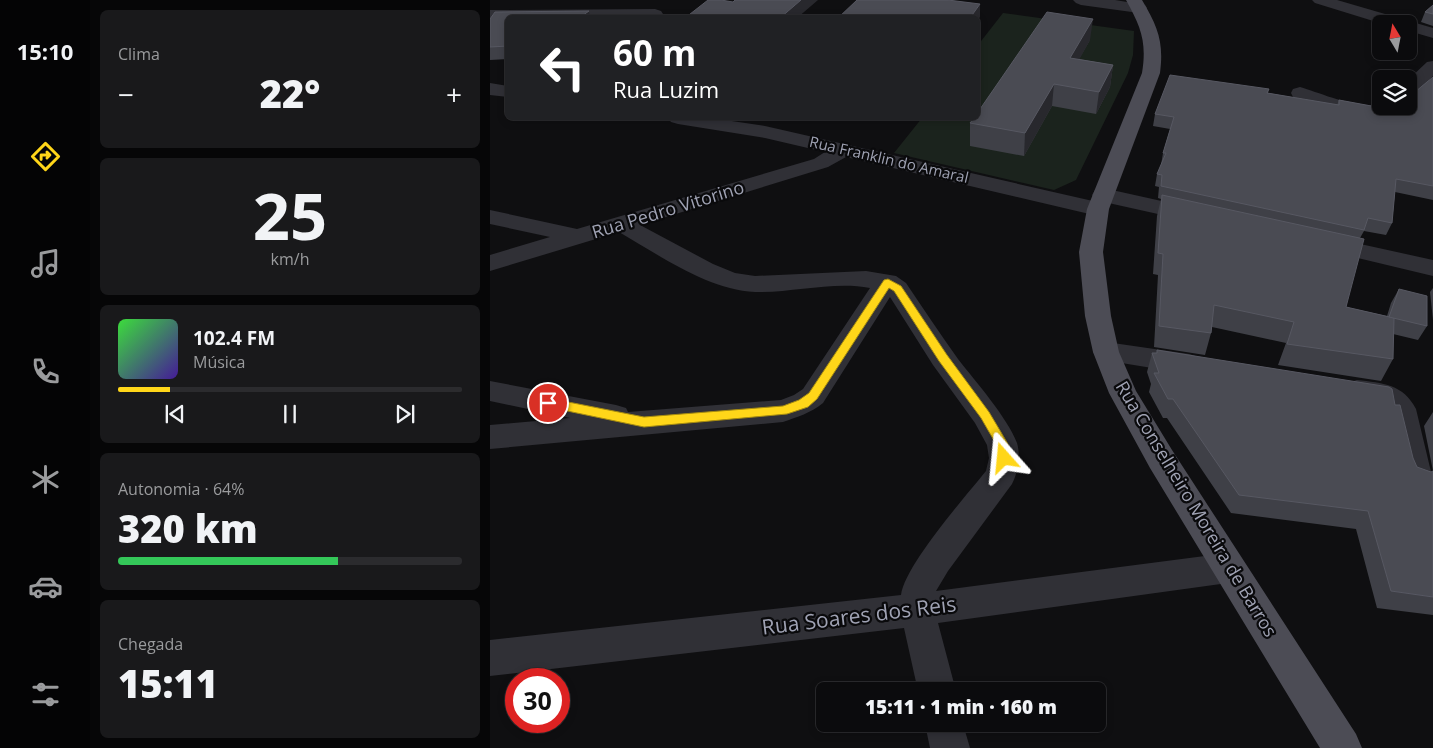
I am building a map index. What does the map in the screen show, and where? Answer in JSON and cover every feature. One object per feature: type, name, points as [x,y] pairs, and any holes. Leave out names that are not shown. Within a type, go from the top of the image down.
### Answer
[{"type":"main road","name":"Rua Conselheiro Moreira de Barros","points":[[1136,4],[1151,31],[1155,53],[1151,73],[1101,202],[1092,252],[1098,316],[1106,352],[1123,393],[1228,568],[1342,748]]},
{"type":"street","points":[[1080,0],[1136,4]]},
{"type":"street","points":[[1320,0],[1372,15]]},
{"type":"street","points":[[490,15],[655,14]]},
{"type":"street","points":[[1418,29],[1433,33]]},
{"type":"street","points":[[1417,81],[1433,66]]},
{"type":"street","points":[[490,89],[505,92]]},
{"type":"street","points":[[1300,93],[1372,111]]},
{"type":"street","name":"Rua Franklin do Amaral","points":[[690,120],[765,132],[843,150],[1101,202],[1217,220]]},
{"type":"street","name":"Rua Pedro Vitorino","points":[[490,263],[821,163],[843,150]]},
{"type":"street","points":[[490,217],[578,237]]},
{"type":"street","points":[[622,224],[713,274],[738,282],[778,284],[849,280],[888,282],[897,289],[943,358],[985,415],[1002,444],[1004,458],[1001,474],[936,560],[919,590],[917,610],[935,682]]},
{"type":"street","points":[[1300,238],[1433,268]]},
{"type":"street","points":[[490,438],[644,422],[783,411],[804,404],[813,396],[888,282]]},
{"type":"street","points":[[1106,352],[1212,368]]},
{"type":"street","points":[[1336,387],[1384,394],[1399,403],[1417,476]]},
{"type":"street","points":[[490,391],[644,422]]},
{"type":"street","name":"Rua Soares dos Reis","points":[[490,658],[917,610],[1228,568]]},
{"type":"street","points":[[946,732],[950,748]]},
{"type":"shaded area","points":[[1003,13],[1134,31],[1133,55],[1128,73],[1076,180],[1054,190],[894,153],[920,120],[980,120],[980,42]]},
{"type":"building","points":[[708,0],[733,2],[735,0],[801,0],[784,15],[689,15]]},
{"type":"building","points":[[857,0],[948,0],[980,4],[972,15],[841,15]]},
{"type":"building","points":[[1433,5],[1433,14],[1425,12]]},
{"type":"building","points":[[589,11],[583,15],[505,15],[505,46],[490,47],[490,19],[495,12]]},
{"type":"building","points":[[1047,12],[1093,19],[1070,58],[1113,65],[1099,92],[1054,84],[1025,133],[970,123],[972,120],[980,120],[980,109]]},
{"type":"building","points":[[1170,75],[1269,89],[1267,93],[1339,105],[1339,100],[1372,106],[1372,115],[1417,115],[1417,90],[1433,77],[1433,186],[1396,179],[1392,223],[1368,218],[1364,230],[1161,186],[1162,175],[1157,174],[1166,153],[1163,153],[1174,117],[1155,114]]},
{"type":"building","points":[[1162,195],[1364,239],[1346,307],[1394,318],[1393,359],[1287,344],[1294,322],[1214,305],[1211,333],[1159,326],[1163,254],[1158,253]]},
{"type":"building","points":[[1399,289],[1427,296],[1427,326],[1389,317]]},
{"type":"building","points":[[1157,350],[1392,389],[1395,405],[1400,405],[1417,467],[1433,471],[1433,597],[1391,591],[1368,511],[1239,495],[1173,399],[1168,399],[1154,373],[1159,373],[1152,353],[1157,353]]},
{"type":"route","points":[[548,403],[644,422],[783,411],[804,404],[813,396],[888,282],[897,289],[943,358],[985,415],[1002,444],[1004,458]]}]
